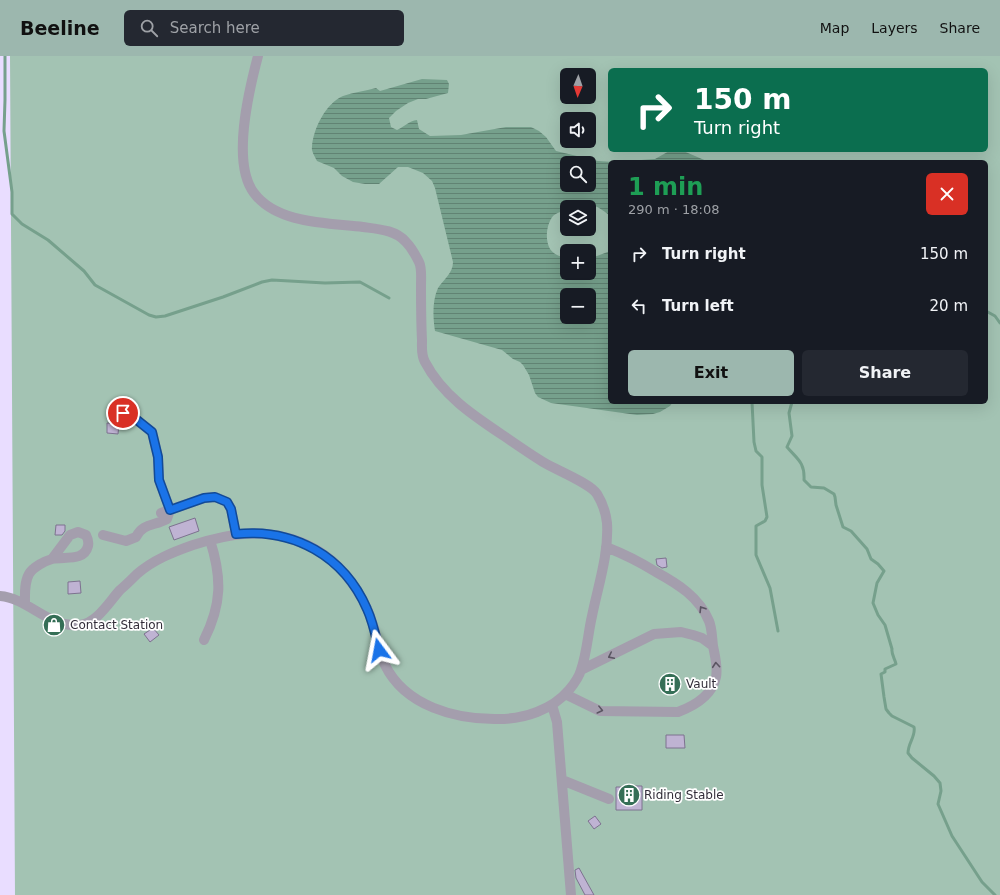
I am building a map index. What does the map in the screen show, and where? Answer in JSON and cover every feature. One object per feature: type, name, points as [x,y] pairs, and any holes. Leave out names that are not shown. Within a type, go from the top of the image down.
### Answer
[{"type":"lane","points":[[0,596],[10,597],[62,624],[77,626],[86,624],[96,617],[142,570],[170,553],[210,540],[236,534],[261,533],[284,536],[301,542],[318,551],[333,562],[349,578],[368,610],[379,650],[389,672],[405,691],[424,704],[454,715],[473,718],[497,720],[517,718],[552,705],[565,694],[581,670],[606,544],[606,523],[604,511],[596,491],[543,462],[470,413],[437,381],[422,358],[420,264],[404,239],[382,229],[301,220],[279,213],[253,193],[247,182],[242,138],[252,76],[258,56]]},
{"type":"lane","points":[[104,536],[126,541],[136,537],[140,529],[145,526],[159,523],[167,519],[159,480],[158,457],[152,432],[137,420],[123,413]]},
{"type":"lane","points":[[166,512],[204,498],[215,497],[227,502],[231,509],[236,534]]},
{"type":"lane","points":[[204,640],[215,613],[219,595],[219,577],[210,540]]},
{"type":"lane","points":[[565,694],[600,711],[678,712],[703,699],[711,689],[716,677],[716,666],[710,623],[703,608],[687,591],[675,582],[606,544]]},
{"type":"lane","points":[[25,604],[26,586],[29,574],[38,566],[52,559]]},
{"type":"lane","points":[[581,670],[654,634],[681,632],[697,636],[713,646]]},
{"type":"lane","points":[[552,705],[557,722],[571,895]]},
{"type":"lane","points":[[562,780],[609,799]]},
{"type":"shaded area","points":[[10,56],[1000,56],[1000,895],[15,895]]},
{"type":"shaded area","points":[[422,79],[447,80],[449,84],[448,93],[426,99],[418,99],[408,103],[389,118],[391,127],[397,130],[417,120],[419,129],[430,136],[461,135],[506,127],[531,127],[546,137],[556,151],[577,156],[560,156],[560,192],[596,192],[596,161],[608,162],[608,215],[596,207],[596,200],[560,200],[560,212],[553,216],[549,224],[547,232],[548,245],[554,253],[560,256],[560,280],[596,280],[596,256],[608,252],[608,404],[672,404],[670,406],[653,414],[637,415],[551,403],[538,397],[523,365],[502,350],[435,331],[434,310],[436,293],[438,288],[450,273],[453,262],[432,181],[423,173],[408,167],[398,167],[379,184],[353,182],[342,176],[334,168],[317,161],[313,154],[312,149],[315,132],[326,110],[337,99],[351,93],[376,88],[380,91]]},
{"type":"shaded area","points":[[667,152],[686,152],[704,160],[641,160],[655,159]]},
{"type":"building","points":[[107,423],[119,424],[118,434],[107,433]]},
{"type":"building","points":[[195,518],[199,531],[174,540],[169,527]]},
{"type":"building","points":[[56,525],[65,525],[65,531],[62,535],[55,535]]},
{"type":"building","points":[[666,558],[667,567],[662,568],[657,565],[656,559]]},
{"type":"building","points":[[80,581],[81,593],[68,594],[68,582]]},
{"type":"building","points":[[153,628],[159,635],[150,642],[144,634]]},
{"type":"building","points":[[666,735],[684,735],[685,748],[666,748]]},
{"type":"building","name":"Riding Stable","points":[[642,786],[642,810],[616,810],[616,787]]},
{"type":"building","points":[[595,816],[601,824],[594,829],[588,821]]},
{"type":"building","points":[[579,868],[594,895],[585,895],[576,878],[575,870]]},
{"type":"waterway","points":[[5,56],[4,131],[12,192],[12,214],[22,224],[48,240],[84,271],[95,285],[149,315],[156,317],[165,316],[223,297],[262,282],[272,280],[325,283],[360,282],[389,298]]},
{"type":"waterway","points":[[988,312],[995,316],[1000,323]]},
{"type":"waterway","points":[[752,404],[754,442],[756,451],[762,457],[762,485],[767,517],[765,521],[756,526],[756,555],[770,588],[778,631]]},
{"type":"waterway","points":[[791,404],[789,413],[792,436],[787,447],[802,465],[804,480],[811,487],[824,488],[834,494],[843,527],[851,531],[867,549],[871,559],[884,571],[877,583],[873,603],[878,615],[885,625],[896,664],[885,669],[885,672],[881,674],[886,709],[892,716],[914,727],[914,733],[908,753],[940,783],[941,791],[938,804],[952,836],[982,882],[995,895]]},
{"type":"place","name":"Contact Station","points":[[54,625]]},
{"type":"place","name":"Vault","points":[[670,684]]},
{"type":"place","name":"Riding Stable","points":[[629,795]]},
{"type":"route","points":[[123,413],[137,420],[152,432],[158,457],[159,480],[170,510],[204,498],[215,497],[227,502],[231,509],[236,534],[272,534],[301,542],[318,551],[333,562],[349,578],[368,610],[379,650]]}]
